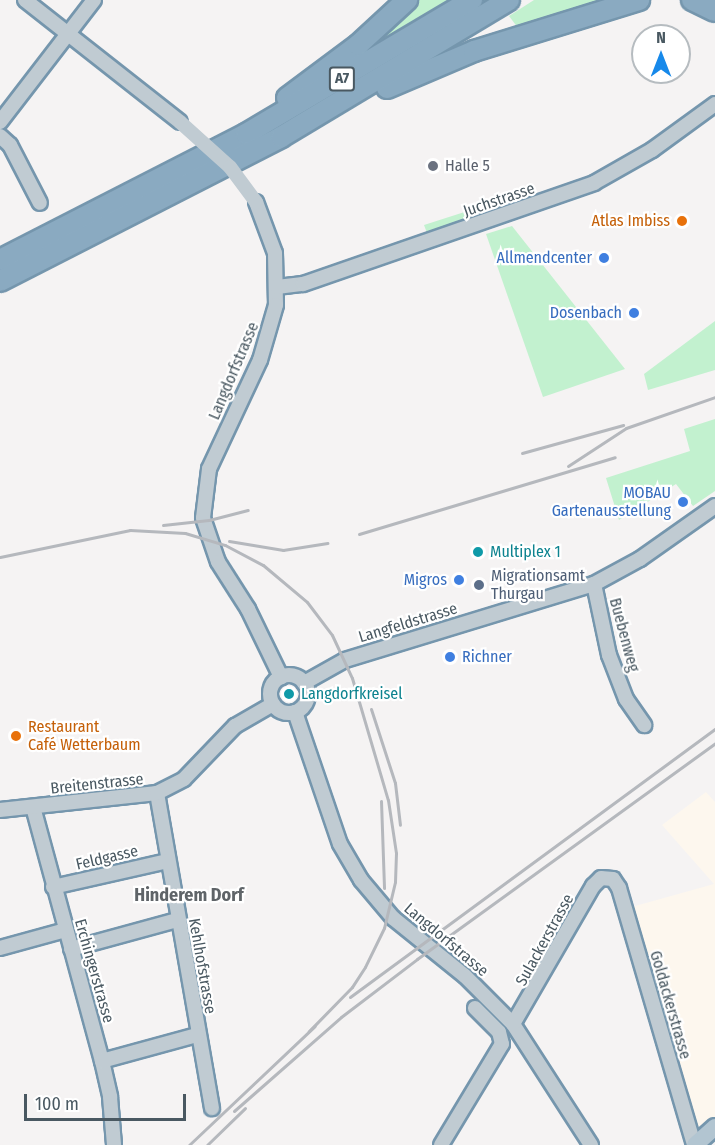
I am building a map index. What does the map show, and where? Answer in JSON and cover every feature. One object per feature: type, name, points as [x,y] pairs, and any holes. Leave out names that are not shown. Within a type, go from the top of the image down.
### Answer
[{"type":"highway","name":"A7","points":[[210,154],[330,67],[407,0]]},
{"type":"highway","name":"A7","points":[[0,260],[210,154],[472,0]]},
{"type":"highway","name":"A7","points":[[281,137],[509,0]]},
{"type":"highway","name":"A7","points":[[0,281],[281,137],[463,55],[639,0]]},
{"type":"highway","points":[[692,0],[715,11]]},
{"type":"main road","points":[[694,1145],[715,1127]]},
{"type":"street","name":"Langdorfstrasse","points":[[25,0],[180,122],[230,167],[256,202],[272,242],[277,287],[270,332],[211,464],[202,497],[209,542],[248,609],[281,677]]},
{"type":"street","points":[[0,122],[94,0]]},
{"type":"street","name":"Juchstrasse","points":[[277,287],[314,281],[594,183],[652,150],[715,104]]},
{"type":"street","points":[[0,135],[10,145],[40,202]]},
{"type":"street","name":"Langfeldstrasse","points":[[304,683],[345,660],[594,584],[636,561],[715,506]]},
{"type":"street","name":"Buebenweg","points":[[594,584],[609,655],[626,699],[644,725]]},
{"type":"street","points":[[291,675],[304,683],[307,700],[295,712],[280,710],[273,704],[272,686],[281,677],[291,675]]},
{"type":"street","name":"Breitenstrasse","points":[[0,810],[157,793],[184,779],[235,726],[273,704]]},
{"type":"street","name":"Langdorfstrasse","points":[[295,712],[340,844],[361,880],[393,918],[465,976],[513,1024],[591,1145]]},
{"type":"street","name":"Kehlhofstrasse","points":[[157,793],[197,1035],[212,1108]]},
{"type":"street","name":"Erchingerstrasse","points":[[33,807],[102,1061],[114,1145]]},
{"type":"street","name":"Feldgasse","points":[[53,887],[167,861]]},
{"type":"street","name":"Sulackerstrasse","points":[[513,1024],[593,886],[601,878],[609,877]]},
{"type":"street","name":"Goldackerstrasse","points":[[609,877],[619,888],[694,1145]]},
{"type":"street","points":[[71,949],[177,920]]},
{"type":"street","points":[[0,948],[66,930]]},
{"type":"street","points":[[441,1145],[502,1044],[499,1032],[475,1008]]},
{"type":"street","points":[[102,1061],[197,1035]]},
{"type":"shaded area","points":[[706,792],[715,802],[715,1127],[695,1145],[628,908],[714,884],[662,825]]},
{"type":"green space","points":[[413,0],[452,0],[352,61]]},
{"type":"green space","points":[[534,0],[614,0],[518,28],[509,16]]},
{"type":"green space","points":[[477,208],[480,215],[427,233],[424,225]]},
{"type":"green space","points":[[512,226],[625,369],[543,397],[486,234]]},
{"type":"green space","points":[[715,321],[715,370],[648,390],[644,374]]},
{"type":"green space","points":[[715,419],[715,491],[693,506],[676,484],[619,520],[606,478],[690,451],[684,429]]},
{"type":"railway","points":[[568,466],[626,428],[715,397]]},
{"type":"railway","points":[[522,453],[623,425]]},
{"type":"railway","points":[[359,534],[615,457]]},
{"type":"railway","points":[[163,525],[209,520],[248,510]]},
{"type":"railway","points":[[0,557],[130,530],[185,533],[225,545],[263,565],[307,602],[332,635],[352,678],[388,800],[396,853],[395,882],[384,928],[365,967],[352,987],[309,1031]]},
{"type":"railway","points":[[229,541],[283,550],[327,543]]},
{"type":"railway","points":[[371,709],[395,783],[400,825]]},
{"type":"railway","points":[[350,997],[715,729]]},
{"type":"railway","points":[[234,1111],[341,1017],[417,959],[715,743]]},
{"type":"railway","points":[[381,801],[384,888]]},
{"type":"railway","points":[[189,1145],[315,1026]]},
{"type":"railway","points":[[207,1145],[245,1108]]},
{"type":"place","name":"Halle 5","points":[[433,166]]},
{"type":"place","name":"Atlas Imbiss","points":[[682,221]]},
{"type":"place","name":"Allmendcenter","points":[[604,258]]},
{"type":"place","name":"Dosenbach","points":[[634,313]]},
{"type":"place","name":"MOBAU Gartenausstellung","points":[[683,502]]},
{"type":"place","name":"Multiplex 1","points":[[478,552]]},
{"type":"place","name":"Migros","points":[[459,580]]},
{"type":"place","name":"Migrationsamt Thurgau","points":[[479,585]]},
{"type":"place","name":"Richner","points":[[450,657]]},
{"type":"place","name":"Langdorfkreisel","points":[[289,694]]},
{"type":"place","name":"Restaurant Café Wetterbaum","points":[[16,736]]},
{"type":"district","name":"Hinderem Dorf","points":[[189,895]]}]
